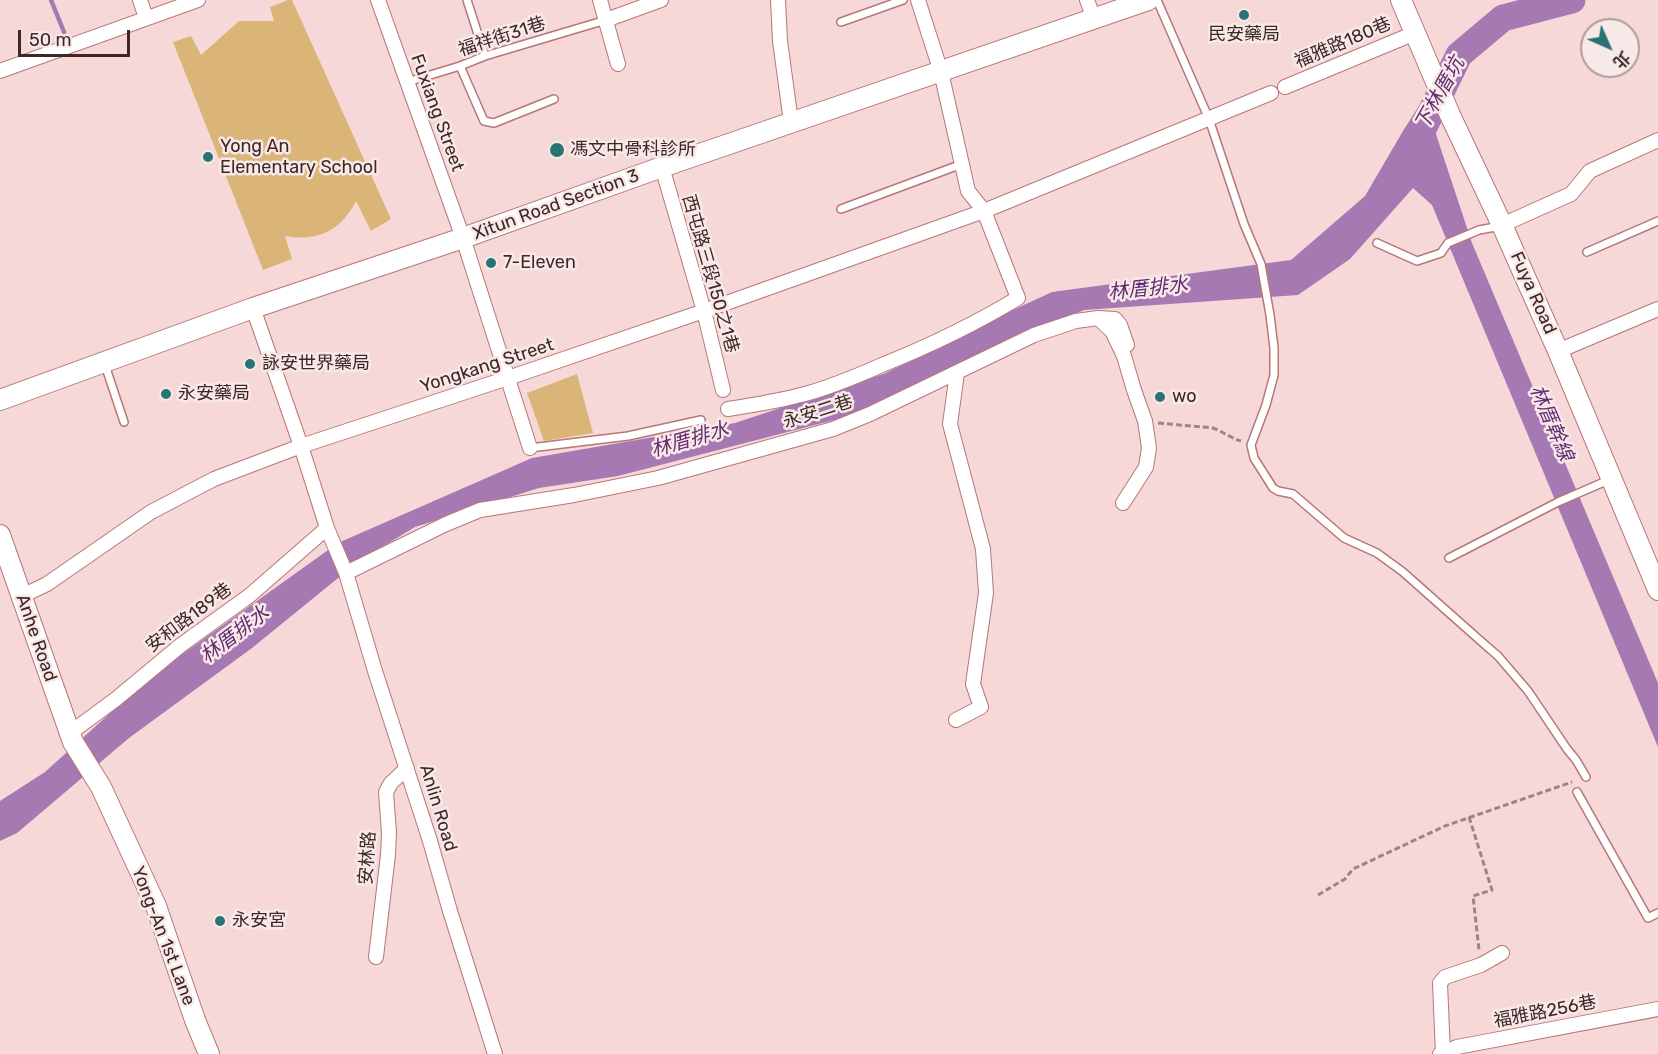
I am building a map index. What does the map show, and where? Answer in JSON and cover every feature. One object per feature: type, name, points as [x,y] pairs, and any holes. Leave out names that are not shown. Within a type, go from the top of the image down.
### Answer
[{"type":"street","points":[[140,0],[146,18]]},
{"type":"street","points":[[0,71],[198,0]]},
{"type":"street","name":"Fuxiang Street","points":[[378,0],[463,238],[530,448]]},
{"type":"street","points":[[600,0],[618,64]]},
{"type":"street","points":[[606,20],[661,0]]},
{"type":"street","points":[[778,0],[780,41],[791,122]]},
{"type":"street","points":[[728,409],[806,394],[840,383],[924,348],[993,314],[1018,298],[984,211],[968,191],[941,72],[918,0]]},
{"type":"street","points":[[1087,0],[1094,19]]},
{"type":"street","name":"Xitun Road Section 3","points":[[0,400],[253,308],[463,238],[791,122],[1148,0]]},
{"type":"street","name":"Fuya Road","points":[[1401,0],[1450,115],[1558,351],[1658,590]]},
{"type":"street","name":"福雅路180巷","points":[[1285,87],[1415,33]]},
{"type":"street","name":"Yongkang Street","points":[[22,596],[47,584],[151,512],[214,479],[301,446],[704,311],[984,211],[1271,93]]},
{"type":"street","points":[[1502,225],[1571,195],[1590,171],[1658,140]]},
{"type":"street","name":"西屯路三段150之1巷","points":[[662,167],[704,311],[723,390]]},
{"type":"street","points":[[253,308],[328,530]]},
{"type":"street","points":[[1558,351],[1658,309]]},
{"type":"street","points":[[1098,318],[1115,319],[1120,325],[1146,404]]},
{"type":"street","points":[[1098,318],[1112,332],[1124,356],[1145,421],[1148,439],[1146,467],[1123,503]]},
{"type":"street","name":"永安二巷","points":[[346,573],[480,510],[574,495],[657,478],[833,429],[870,414],[1034,336],[1076,321],[1098,318]]},
{"type":"street","points":[[956,720],[981,707],[973,684],[986,593],[983,549],[950,424],[957,373]]},
{"type":"street","name":"Anlin Road","points":[[328,530],[346,573],[495,1054]]},
{"type":"street","name":"安和路189巷","points":[[71,738],[182,645],[249,596],[328,530]]},
{"type":"street","name":"Anhe Road","points":[[0,535],[71,738],[101,787]]},
{"type":"street","name":"安林路","points":[[376,957],[388,855],[386,792],[391,783],[407,768]]},
{"type":"street","name":"Yong-An 1st Lane","points":[[101,787],[156,906],[209,1054]]},
{"type":"street","points":[[1442,1054],[1440,983],[1444,977],[1481,965],[1502,953]]},
{"type":"street","name":"福雅路256巷","points":[[1442,1054],[1457,1047],[1658,1009]]},
{"type":"lane","points":[[467,0],[485,56]]},
{"type":"lane","points":[[841,22],[903,0]]},
{"type":"lane","points":[[1157,0],[1209,119],[1244,224],[1262,264],[1274,348],[1274,375],[1251,445],[1254,458],[1274,488],[1293,494],[1344,538],[1377,553],[1404,572],[1498,656],[1528,691],[1586,777]]},
{"type":"lane","name":"福祥街31巷","points":[[407,82],[606,20]]},
{"type":"lane","points":[[460,66],[484,122],[494,123],[554,99]]},
{"type":"lane","points":[[841,208],[962,164]]},
{"type":"lane","points":[[1587,252],[1658,221]]},
{"type":"lane","points":[[1377,243],[1417,261],[1441,253],[1448,243],[1479,230],[1502,225]]},
{"type":"lane","points":[[104,362],[124,423]]},
{"type":"lane","points":[[530,448],[628,436],[701,420]]},
{"type":"lane","points":[[1449,558],[1558,502],[1612,479]]},
{"type":"lane","points":[[1577,792],[1648,918],[1658,913]]},
{"type":"path","points":[[1146,404],[1152,422],[1213,428],[1251,445]]},
{"type":"path","points":[[1318,895],[1345,879],[1353,869],[1445,826],[1586,777]]},
{"type":"path","points":[[1469,817],[1492,890],[1473,896],[1481,965]]},
{"type":"shaded area","points":[[292,0],[391,219],[371,231],[356,201],[343,220],[327,232],[307,237],[285,236],[292,259],[263,270],[173,42],[191,36],[201,55],[239,21],[274,21],[270,7]]},
{"type":"shaded area","points":[[577,374],[593,433],[544,441],[527,393]]},
{"type":"water","name":"林厝排水","points":[[1424,98],[1472,243],[1658,683],[1658,747],[1432,205],[1413,188],[1350,259],[1298,295],[1084,310],[964,362],[857,414],[618,476],[539,488],[415,527],[359,561],[252,648],[129,738],[17,833],[0,841],[0,801],[45,772],[149,678],[338,543],[532,458],[735,423],[886,373],[974,328],[1052,292],[1291,260],[1365,196]]},
{"type":"waterway","points":[[51,0],[64,32]]},
{"type":"waterway","name":"下林厝坑","points":[[1411,148],[1420,135],[1459,55],[1503,18],[1572,0]]},
{"type":"place","name":"民安藥局","points":[[1244,15]]},
{"type":"place","name":"馮文中骨科診所","points":[[557,150]]},
{"type":"place","name":"Yong An Elementary School","points":[[208,157]]},
{"type":"place","name":"7-Eleven","points":[[491,263]]},
{"type":"place","name":"詠安世界藥局","points":[[250,364]]},
{"type":"place","name":"永安藥局","points":[[166,394]]},
{"type":"place","name":"wo","points":[[1160,397]]},
{"type":"place","name":"永安宮","points":[[220,921]]},
{"type":"water label","name":"林厝幹線","points":[[1551,423]]}]
